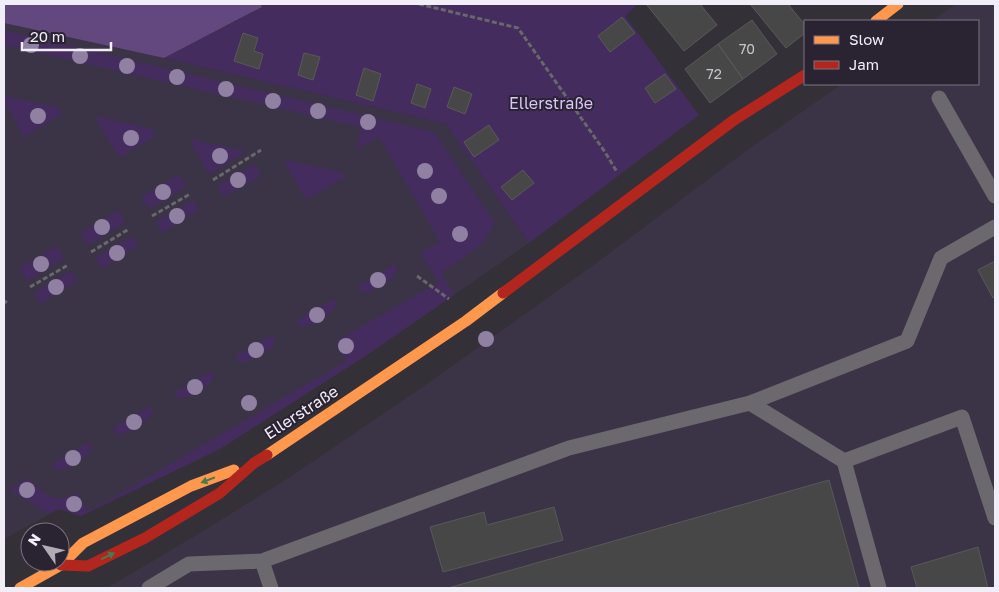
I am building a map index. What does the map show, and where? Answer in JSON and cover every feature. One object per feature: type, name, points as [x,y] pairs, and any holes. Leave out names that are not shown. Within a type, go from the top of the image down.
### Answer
[{"type":"main road","points":[[877,20],[898,4]]},
{"type":"main road","name":"Ellerstraße","points":[[70,565],[88,566],[145,538],[220,493],[254,463],[325,418],[466,321],[734,120],[804,75]]},
{"type":"main road","name":"Ellerstraße","points":[[70,556],[82,543],[191,486],[254,463]]},
{"type":"main road","name":"Ellerstraße","points":[[20,588],[49,572]]},
{"type":"lane","points":[[939,98],[995,196]]},
{"type":"lane","points":[[149,588],[189,564],[262,561],[569,448],[750,403],[907,341],[941,258],[995,227]]},
{"type":"lane","points":[[750,403],[844,461],[879,588]]},
{"type":"lane","points":[[844,461],[962,417],[995,518]]},
{"type":"lane","points":[[262,561],[271,588]]},
{"type":"path","points":[[419,4],[518,28],[619,175]]},
{"type":"path","points":[[213,180],[261,150]]},
{"type":"path","points":[[152,216],[190,194]]},
{"type":"path","points":[[91,252],[129,229]]},
{"type":"path","points":[[30,288],[68,265]]},
{"type":"path","points":[[417,276],[454,302]]},
{"type":"shaded area","points":[[4,4],[260,4],[262,7],[164,58],[4,23]]},
{"type":"shaded area","points":[[956,4],[995,4],[995,588],[107,588],[293,475],[427,384],[595,264],[750,148],[841,85],[979,85],[979,20],[932,20]]},
{"type":"shaded area","points":[[4,23],[164,58],[446,124],[529,243],[367,355],[220,449],[81,516],[59,509],[35,522],[20,522],[20,530],[4,539]]},
{"type":"green space","name":"Ellerstraße","points":[[260,4],[638,4],[625,16],[699,115],[529,243],[446,124],[164,58],[261,8]]},
{"type":"green space","points":[[4,30],[434,132],[495,223],[481,245],[441,273],[454,295],[367,355],[220,449],[81,516],[59,509],[48,514],[9,489],[28,478],[39,489],[56,498],[77,493],[88,511],[102,504],[346,361],[336,341],[439,282],[420,253],[440,242],[379,137],[356,150],[361,127],[4,45]]},
{"type":"green space","points":[[4,96],[57,107],[62,114],[24,137],[4,100]]},
{"type":"green space","points":[[100,117],[152,129],[156,136],[119,158],[96,119]]},
{"type":"green space","points":[[193,139],[243,151],[244,153],[209,174],[191,143]]},
{"type":"green space","points":[[287,160],[341,172],[345,177],[306,200],[285,163]]},
{"type":"green space","points":[[255,164],[261,176],[223,197],[217,186]]},
{"type":"green space","points":[[179,174],[186,187],[149,209],[141,197]]},
{"type":"green space","points":[[193,200],[199,210],[162,233],[156,222]]},
{"type":"green space","points":[[118,210],[125,223],[88,245],[80,233]]},
{"type":"green space","points":[[132,236],[138,246],[101,269],[95,258]]},
{"type":"green space","points":[[57,246],[64,258],[27,281],[19,268]]},
{"type":"green space","points":[[395,264],[397,269],[394,277],[369,292],[363,292],[358,286]]},
{"type":"green space","points":[[71,271],[77,281],[40,304],[34,293]]},
{"type":"green space","points":[[334,299],[336,304],[326,316],[308,326],[299,326],[296,321]]},
{"type":"green space","points":[[273,335],[275,340],[272,348],[244,363],[239,362],[235,356]]},
{"type":"green space","points":[[211,371],[214,376],[204,388],[192,395],[176,398],[174,393]]},
{"type":"green space","points":[[151,406],[153,411],[143,423],[126,433],[116,433],[113,428]]},
{"type":"green space","points":[[89,442],[92,447],[88,455],[63,470],[57,470],[52,464]]},
{"type":"building","points":[[646,4],[700,4],[717,25],[684,51]]},
{"type":"building","points":[[750,4],[788,4],[804,24],[804,34],[786,48]]},
{"type":"building","points":[[622,17],[635,33],[610,52],[598,36]]},
{"type":"building","points":[[752,20],[777,54],[743,79],[718,44]]},
{"type":"building","points":[[243,33],[258,38],[254,51],[263,54],[259,69],[234,61]]},
{"type":"building","points":[[718,44],[743,79],[710,103],[685,69]]},
{"type":"building","points":[[304,53],[320,57],[313,80],[298,75]]},
{"type":"building","points":[[364,68],[381,74],[373,101],[356,95]]},
{"type":"building","points":[[665,74],[676,89],[655,103],[645,88]]},
{"type":"building","points":[[417,84],[431,89],[425,108],[411,103]]},
{"type":"building","points":[[454,87],[472,94],[465,114],[447,107]]},
{"type":"building","points":[[489,125],[499,140],[474,157],[464,142]]},
{"type":"building","points":[[523,170],[534,183],[512,200],[501,187]]},
{"type":"building","points":[[995,261],[995,297],[993,298],[978,270]]},
{"type":"building","points":[[829,480],[859,588],[448,588]]},
{"type":"building","points":[[554,507],[563,540],[443,572],[430,527],[484,512],[487,525]]},
{"type":"building","points":[[978,547],[988,588],[917,588],[911,567]]},
{"type":"traffic: slow","points":[[877,20],[898,4]]},
{"type":"traffic: slow","points":[[267,455],[466,321],[503,293]]},
{"type":"traffic: slow","points":[[20,588],[61,565],[83,543],[191,486],[234,470]]},
{"type":"traffic: jam","points":[[503,293],[734,120],[804,76]]},
{"type":"traffic: jam","points":[[70,565],[88,566],[145,538],[220,493],[254,463],[267,455]]}]
